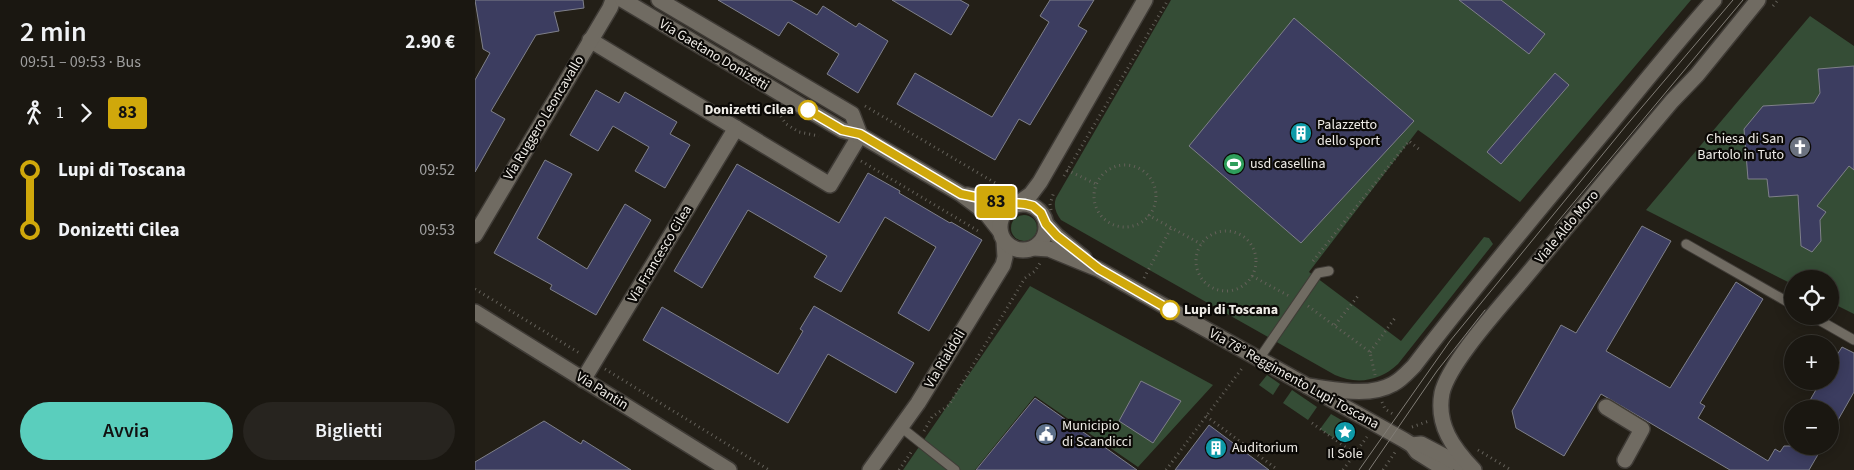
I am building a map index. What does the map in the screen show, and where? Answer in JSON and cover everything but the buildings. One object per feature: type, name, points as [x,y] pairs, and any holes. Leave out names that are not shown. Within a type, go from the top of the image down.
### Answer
[{"type":"street","name":"Via Ruggero Leoncavallo","points":[[475,235],[613,0]]},
{"type":"street","name":"Via Gaetano Donizetti","points":[[618,0],[623,0],[842,130],[860,134],[961,194],[985,212],[997,236]]},
{"type":"street","name":"Via Gaetano Donizetti","points":[[659,0],[852,114],[860,134]]},
{"type":"street","name":"Via Rialdoli","points":[[870,470],[901,428],[1003,265],[1005,257],[997,236],[1003,214],[1031,194],[1040,182],[1145,0]]},
{"type":"street","points":[[1307,386],[1353,391],[1378,390],[1393,384],[1414,366],[1512,241],[1633,97],[1668,51],[1714,0]]},
{"type":"street","name":"Viale Aldo Moro","points":[[1472,470],[1453,446],[1443,423],[1441,402],[1448,377],[1467,349],[1505,301],[1671,101],[1697,75],[1758,0]]},
{"type":"street","points":[[590,40],[830,185],[860,134]]},
{"type":"street","name":"Via Francesco Cilea","points":[[583,380],[736,128]]},
{"type":"street","name":"Via Gaetano Donizetti","points":[[961,194],[1017,204]]},
{"type":"street","points":[[997,236],[1011,247],[1019,250],[1034,248],[1044,237],[1049,219],[1037,209],[1025,204],[1017,204]]},
{"type":"street","name":"Via 78° Reggimento Lupi Toscana","points":[[1049,219],[1057,236],[1099,269],[1411,444],[1417,452],[1446,470]]},
{"type":"street","name":"Via 78° Reggimento Lupi Toscana","points":[[1034,248],[1049,248],[1099,269]]},
{"type":"street","name":"Via Pantin","points":[[475,312],[729,470]]},
{"type":"street","points":[[1606,407],[1642,428],[1625,460]]},
{"type":"street","name":"Via 78° Reggimento Lupi Toscana","points":[[1411,444],[1421,444],[1472,470]]},
{"type":"lane","points":[[1687,244],[1784,300]]},
{"type":"lane","points":[[1256,357],[1301,301],[1318,273],[1329,270]]},
{"type":"lane","points":[[1828,325],[1854,340]]},
{"type":"lane","points":[[901,428],[955,470]]},
{"type":"path","points":[[1063,178],[1167,0]]},
{"type":"path","points":[[1769,11],[1778,0]]},
{"type":"path","points":[[858,101],[1000,186]]},
{"type":"path","points":[[775,110],[786,124],[799,132],[817,135],[825,140]]},
{"type":"path","points":[[1312,261],[1409,141],[1421,151]]},
{"type":"path","points":[[849,154],[997,236]]},
{"type":"path","points":[[1126,164],[1136,166],[1144,172],[1151,179],[1155,188],[1153,208],[1148,215],[1139,223],[1129,226],[1119,226],[1101,216],[1095,207],[1093,197],[1099,177],[1107,170],[1126,164]]},
{"type":"path","points":[[1067,170],[1096,184]]},
{"type":"path","points":[[1049,219],[1050,204],[1058,186]]},
{"type":"path","points":[[1148,215],[1201,244]]},
{"type":"path","points":[[1136,291],[1171,228]]},
{"type":"path","points":[[1228,232],[1242,237],[1252,247],[1255,257],[1255,267],[1252,276],[1246,284],[1238,289],[1228,291],[1210,286],[1198,272],[1196,262],[1201,244],[1209,237],[1218,233],[1228,232]]},
{"type":"path","points":[[921,436],[932,417],[949,405],[1025,278],[1037,268]]},
{"type":"path","points":[[1019,275],[1025,278]]},
{"type":"path","points":[[1252,276],[1301,301],[1371,352],[1378,390],[1385,409],[1397,416]]},
{"type":"path","points":[[1286,295],[1291,288]]},
{"type":"path","points":[[475,289],[769,470]]},
{"type":"path","points":[[1335,325],[1358,296]]},
{"type":"path","points":[[1371,352],[1395,318]]},
{"type":"path","points":[[1166,470],[1206,416],[1256,357]]},
{"type":"path","points":[[1343,470],[1385,409]]},
{"type":"path","points":[[1206,416],[1278,470]]},
{"type":"path","points":[[1312,422],[1355,454]]},
{"type":"path","points":[[1409,423],[1413,426]]},
{"type":"path","points":[[899,470],[914,447]]},
{"type":"path","points":[[1477,449],[1511,470]]},
{"type":"green space","name":"usd casellina","points":[[1171,0],[1691,0],[1520,202],[1418,130],[1309,272],[1401,341],[1484,237],[1489,238],[1493,244],[1398,364],[1376,378],[1352,380],[1335,375],[1061,220],[1058,215],[1055,207],[1056,198]]},
{"type":"green space","points":[[1810,16],[1854,46],[1854,314],[1839,306],[1839,270],[1784,270],[1784,280],[1646,210]]},
{"type":"green space","points":[[1024,215],[1033,219],[1037,228],[1033,237],[1024,241],[1015,237],[1011,228],[1015,219]]},
{"type":"green space","points":[[1030,286],[1213,385],[1138,467],[1035,396],[975,470],[903,470]]},
{"type":"green space","points":[[1267,375],[1280,384],[1273,395],[1259,385]]},
{"type":"green space","points":[[1292,390],[1317,407],[1308,420],[1283,403]]},
{"type":"green space","points":[[1331,414],[1343,421],[1344,425],[1334,438],[1320,429]]},
{"type":"tram line","points":[[1359,470],[1450,341],[1625,127],[1733,0]]},
{"type":"tram line","points":[[1555,225],[1743,0]]},
{"type":"tram line","points":[[1369,470],[1437,371],[1485,310]]},
{"type":"bus line","name":"83","points":[[808,110],[842,130],[860,134],[961,194],[999,202],[1033,206],[1041,213],[1046,224],[1057,236],[1099,269],[1170,310]]},
{"type":"place","name":"Donizetti Cilea","points":[[808,110]]},
{"type":"place","name":"Palazzetto dello sport","points":[[1301,133]]},
{"type":"place","name":"Chiesa di San Bartolo in Tuto","points":[[1800,147]]},
{"type":"place","name":"usd casellina","points":[[1234,164]]},
{"type":"place","name":"Lupi di Toscana","points":[[1170,310]]},
{"type":"place","name":"Il Sole","points":[[1345,432]]},
{"type":"place","name":"Municipio di Scandicci","points":[[1046,434]]},
{"type":"place","name":"Auditorium","points":[[1216,448]]}]
